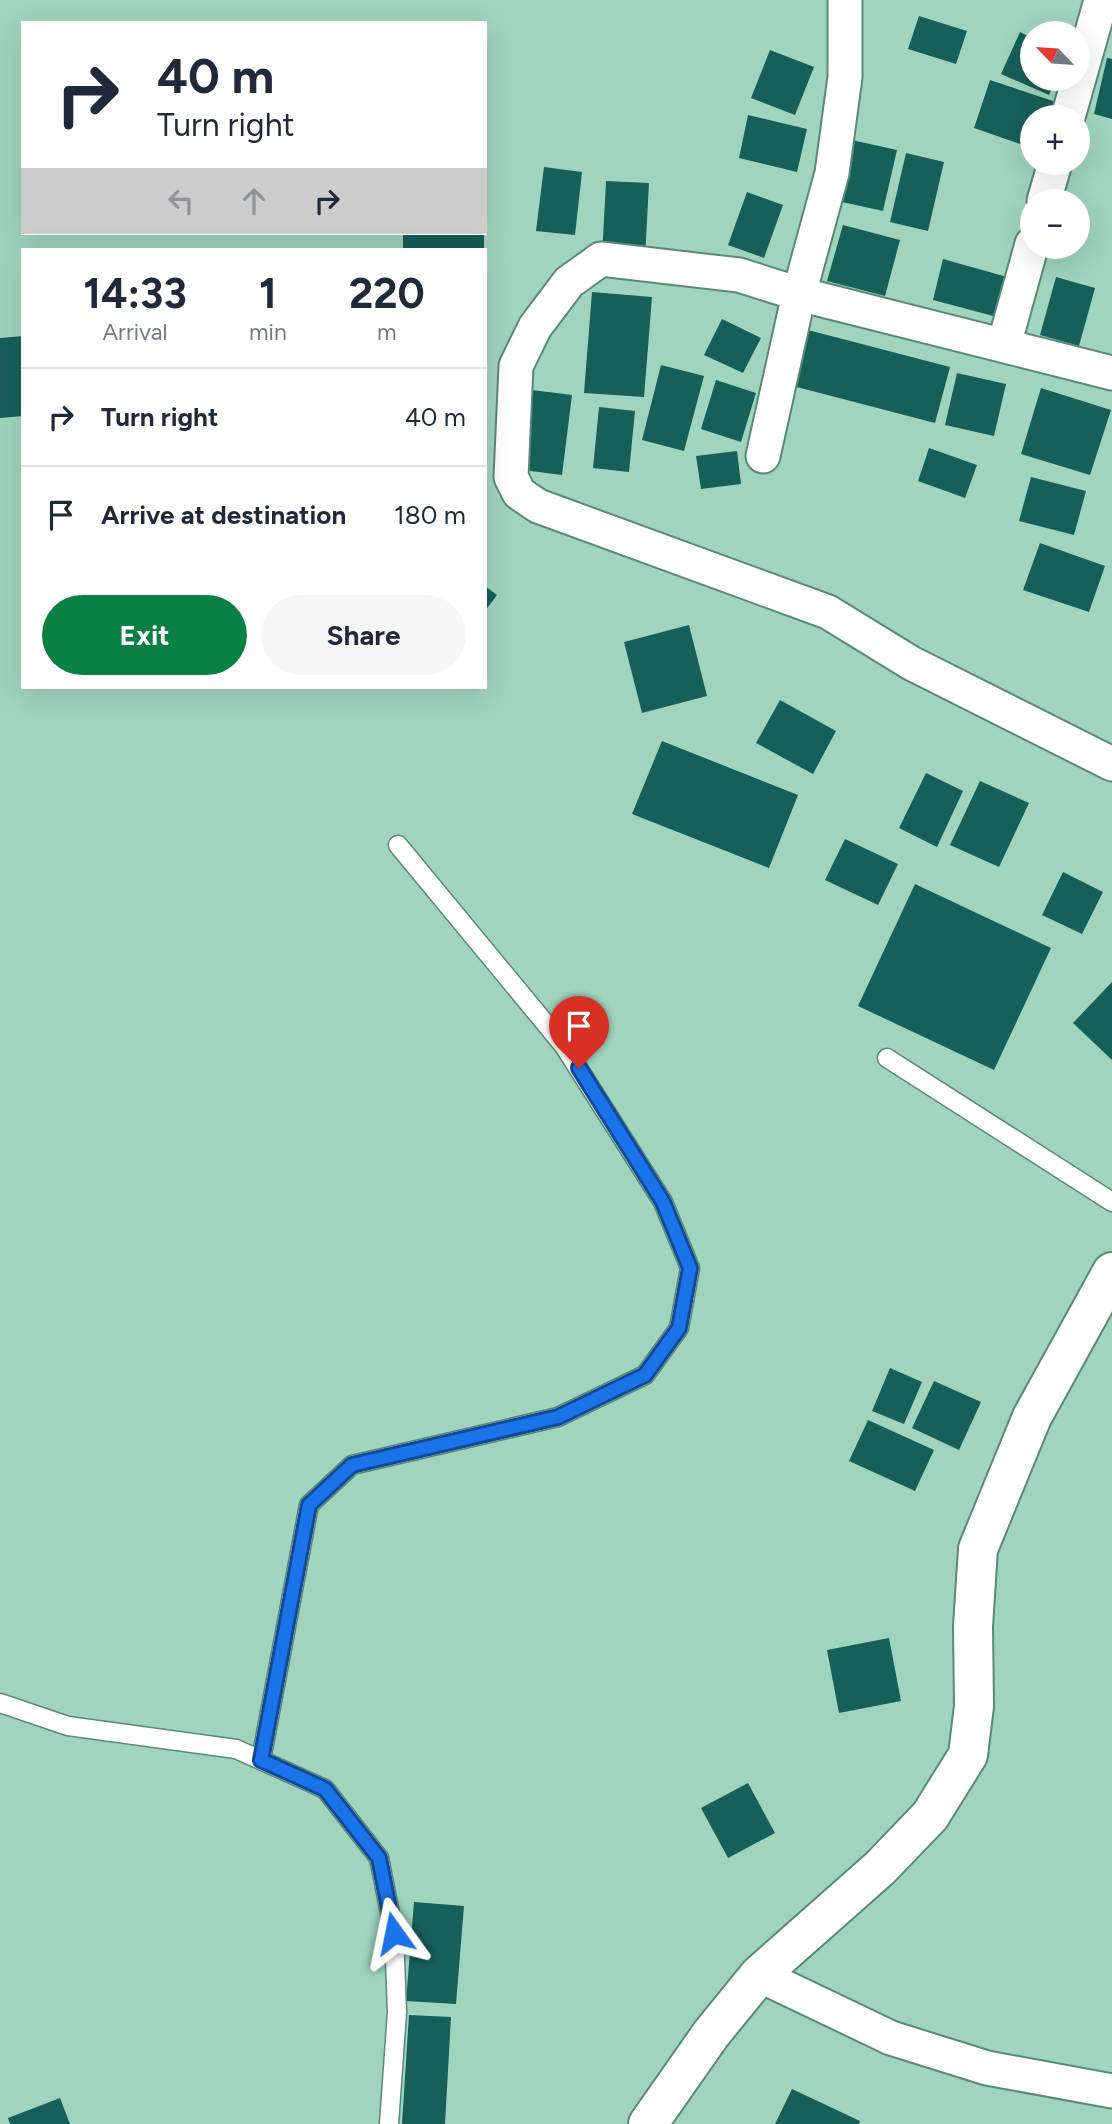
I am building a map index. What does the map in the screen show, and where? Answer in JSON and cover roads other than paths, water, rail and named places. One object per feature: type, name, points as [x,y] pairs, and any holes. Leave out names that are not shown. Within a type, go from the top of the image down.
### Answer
[{"type":"street","points":[[763,456],[799,294],[832,173],[845,77],[845,2]]},
{"type":"street","points":[[1071,105],[1100,4]]},
{"type":"street","points":[[1112,373],[799,294],[739,275],[601,259],[569,282],[535,327],[516,366],[511,477],[519,493],[538,506],[828,612],[911,663],[1112,764]]},
{"type":"street","points":[[1004,345],[1028,259]]},
{"type":"street","points":[[648,2124],[711,2034],[759,1975],[880,1868],[922,1825],[968,1755],[974,1706],[973,1626],[978,1549],[1032,1417],[1112,1272]]},
{"type":"street","points":[[759,1975],[891,2038],[987,2068],[1112,2091]]},
{"type":"lane","points":[[261,1760],[309,1505],[352,1465],[558,1417],[645,1375],[679,1328],[690,1268],[663,1202],[565,1046],[398,845]]},
{"type":"lane","points":[[887,1058],[1112,1202]]},
{"type":"lane","points":[[0,1703],[68,1726],[236,1749],[325,1789],[379,1858],[394,1933],[397,1999],[389,2124]]}]
